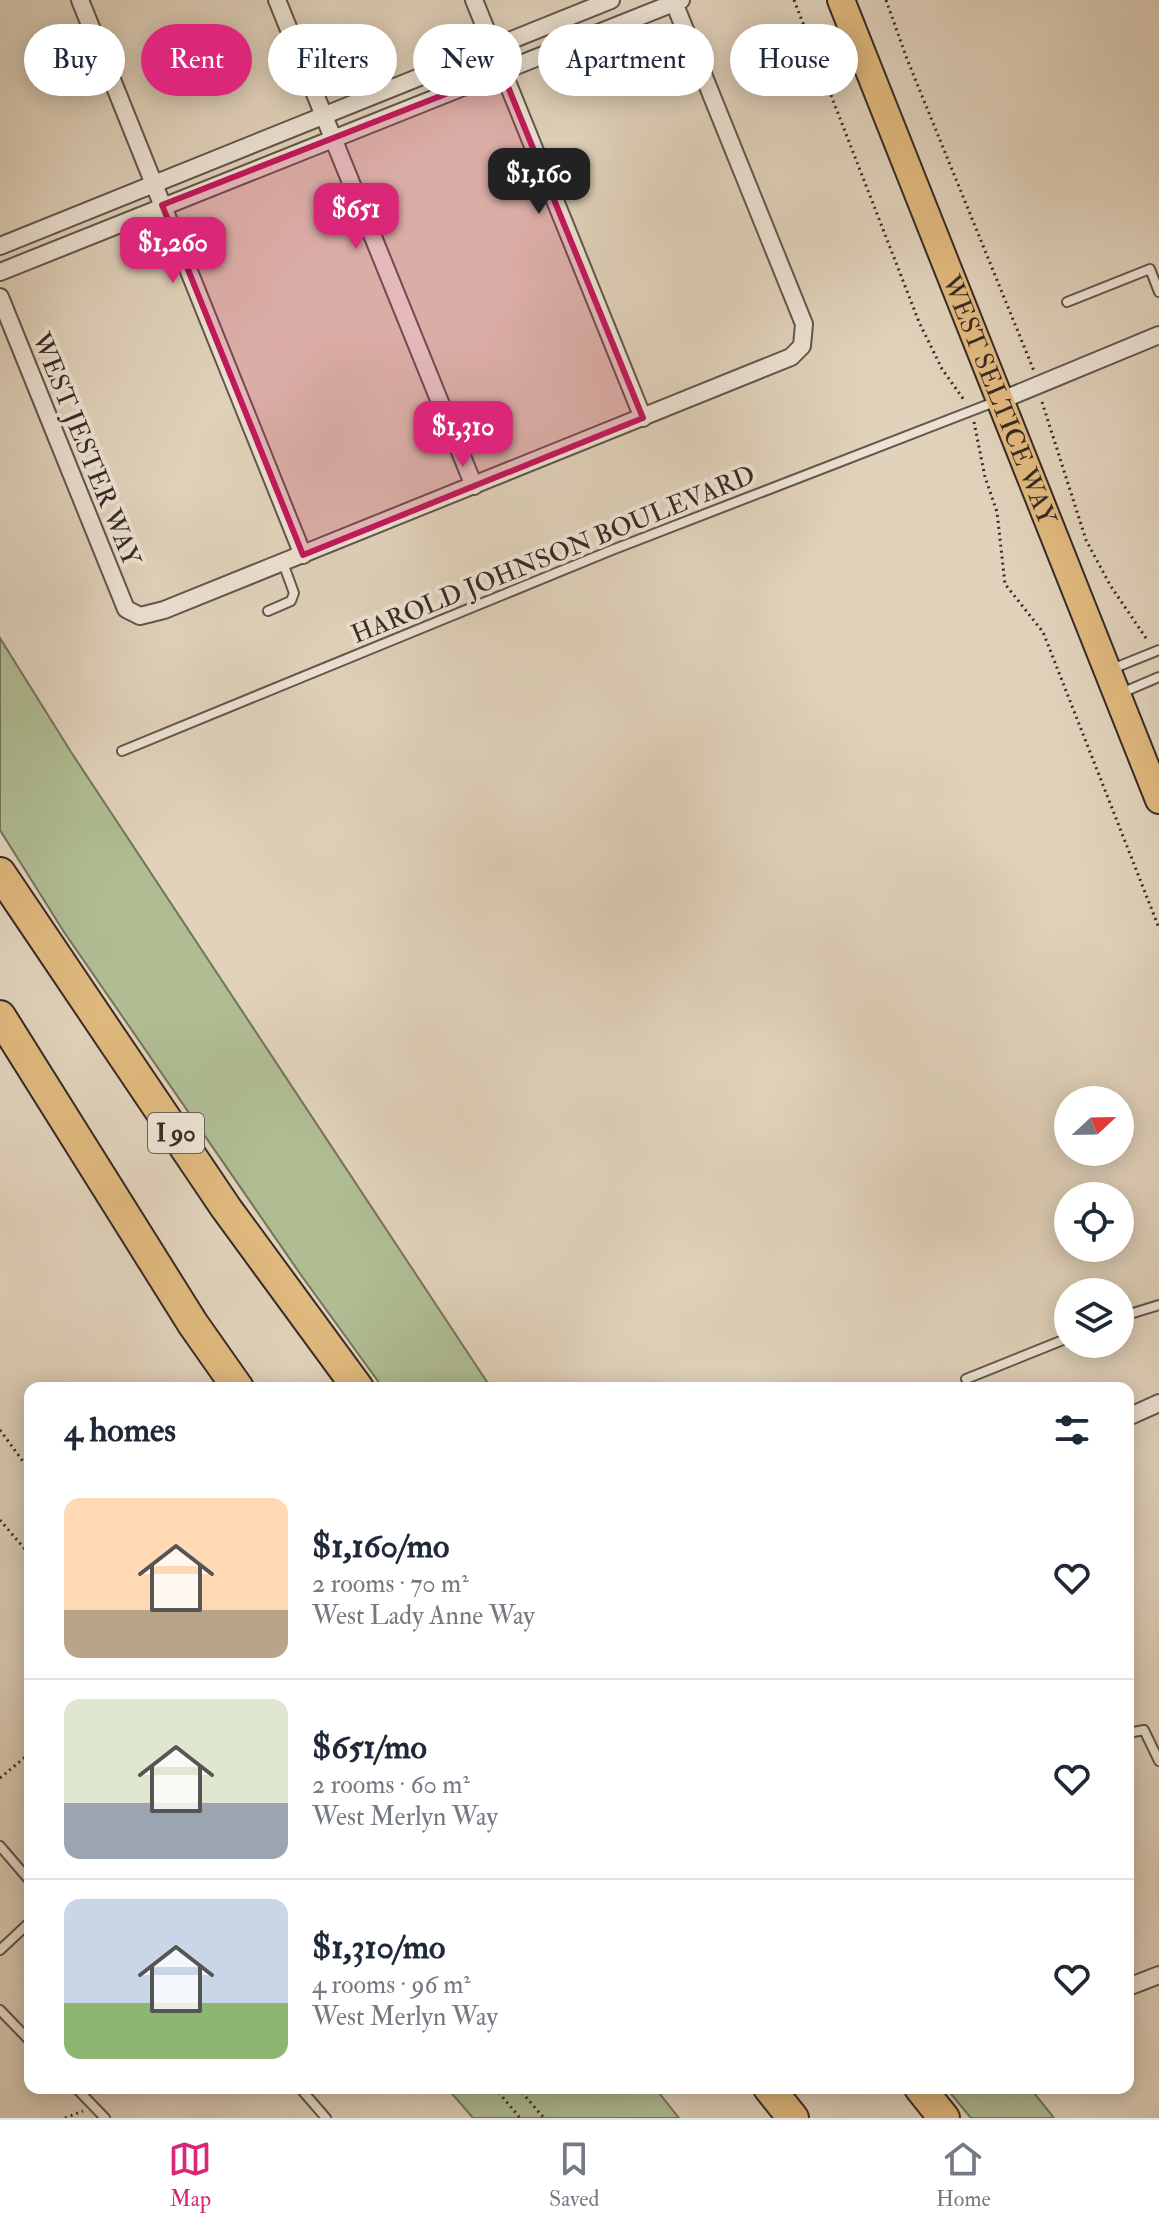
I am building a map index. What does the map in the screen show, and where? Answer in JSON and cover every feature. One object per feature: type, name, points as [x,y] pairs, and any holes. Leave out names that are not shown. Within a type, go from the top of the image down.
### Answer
[{"type":"highway","name":"I 90","points":[[0,873],[226,1208],[354,1382]]},
{"type":"highway","points":[[0,1016],[193,1324],[234,1382]]},
{"type":"highway","points":[[774,2094],[793,2118]]},
{"type":"highway","points":[[925,2094],[944,2118]]},
{"type":"main road","name":"WEST SELTICE WAY","points":[[841,0],[1159,800]]},
{"type":"street","points":[[80,0],[303,555]]},
{"type":"street","points":[[277,0],[474,486]]},
{"type":"street","points":[[474,0],[484,24]]},
{"type":"street","points":[[522,36],[611,0]]},
{"type":"street","points":[[283,563],[791,357],[802,346],[804,324],[799,310],[676,1],[522,64]]},
{"type":"street","points":[[0,246],[413,80]]},
{"type":"street","points":[[0,272],[440,96]]},
{"type":"street","points":[[512,96],[643,418]]},
{"type":"street","name":"WEST JESTER WAY","points":[[0,297],[126,609],[134,614],[164,610],[283,563]]},
{"type":"street","points":[[1002,400],[1159,335]]},
{"type":"street","points":[[1134,1414],[1159,1403]]},
{"type":"street","points":[[1134,1985],[1159,1975]]},
{"type":"lane","points":[[1067,302],[1150,269],[1159,292]]},
{"type":"lane","name":"HAROLD JOHNSON BOULEVARD","points":[[122,751],[968,409],[1002,400]]},
{"type":"lane","points":[[268,611],[291,601],[294,593],[283,563]]},
{"type":"lane","points":[[1112,683],[1159,650]]},
{"type":"lane","points":[[1112,683],[1159,677]]},
{"type":"lane","points":[[1134,1313],[1159,1305]]},
{"type":"lane","points":[[966,1379],[1054,1344]]},
{"type":"lane","points":[[1134,1732],[1144,1730],[1159,1761]]},
{"type":"lane","points":[[0,1846],[24,1874]]},
{"type":"lane","points":[[0,1950],[24,1928]]},
{"type":"lane","points":[[0,2010],[24,2035]]},
{"type":"lane","points":[[82,2094],[105,2118]]},
{"type":"lane","points":[[305,2094],[326,2118]]},
{"type":"path","points":[[794,0],[919,322],[978,429],[985,477],[997,512],[1005,584],[1043,632],[1159,928]]},
{"type":"path","points":[[886,0],[1039,384],[1044,418],[1086,540],[1110,585],[1149,643]]},
{"type":"path","points":[[0,1430],[24,1463]]},
{"type":"path","points":[[0,1520],[24,1548]]},
{"type":"path","points":[[0,1778],[24,1758]]},
{"type":"path","points":[[500,2094],[520,2118]]},
{"type":"path","points":[[523,2094],[544,2118]]},
{"type":"path","points":[[65,2118],[94,2107]]},
{"type":"highlighted area","points":[[502,72],[643,418],[303,555],[162,205]]},
{"type":"green space","points":[[0,638],[71,752],[487,1382],[379,1382],[64,932],[0,830]]},
{"type":"green space","points":[[452,2094],[660,2094],[679,2118],[473,2118]]},
{"type":"green space","points":[[951,2094],[1035,2094],[1054,2118],[971,2118]]}]
